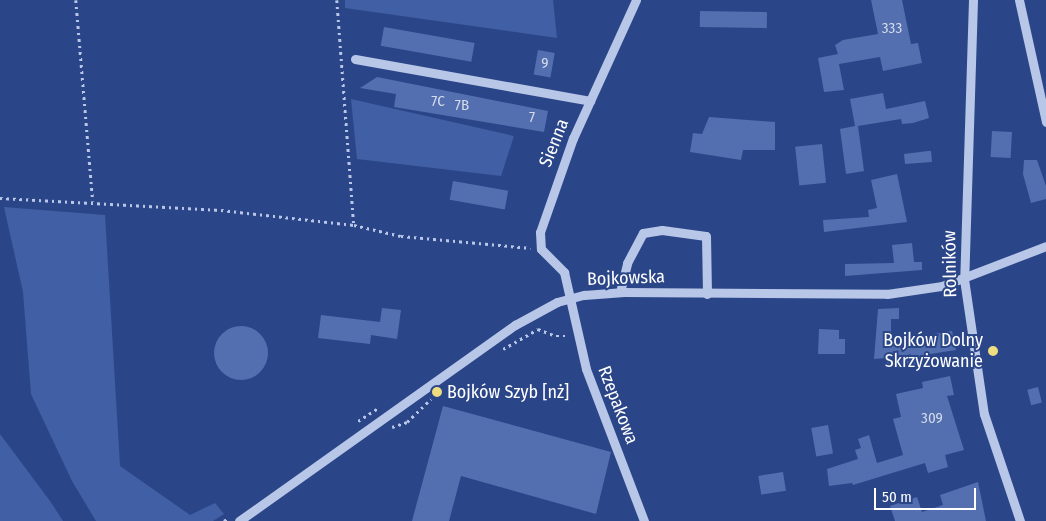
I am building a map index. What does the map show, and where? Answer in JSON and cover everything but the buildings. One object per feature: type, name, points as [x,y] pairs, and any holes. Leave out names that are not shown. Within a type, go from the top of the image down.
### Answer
[{"type":"street","name":"Sienna","points":[[541,249],[540,232],[551,194],[590,101],[636,0]]},
{"type":"street","name":"Rolników","points":[[973,0],[964,279],[984,414],[1020,521]]},
{"type":"street","points":[[1019,0],[1046,122]]},
{"type":"street","points":[[355,59],[590,101]]},
{"type":"street","points":[[620,292],[627,263],[643,233],[662,230],[706,236],[707,294]]},
{"type":"street","name":"Bojkowska","points":[[239,521],[515,325],[542,308],[572,298],[620,292],[887,294],[942,286],[1046,246]]},
{"type":"street","points":[[541,249],[564,272],[572,298]]},
{"type":"street","name":"Rzepakowa","points":[[572,298],[577,334],[586,369],[644,521]]},
{"type":"path","points":[[76,0],[93,201]]},
{"type":"path","points":[[337,0],[354,225]]},
{"type":"path","points":[[0,198],[93,201],[354,225],[401,236],[541,249]]},
{"type":"path","points":[[496,354],[532,330],[546,330],[556,336],[577,334]]},
{"type":"path","points":[[392,427],[414,417],[433,398]]},
{"type":"shaded area","points":[[345,0],[553,0],[557,38],[345,8]]},
{"type":"shaded area","points":[[351,99],[514,136],[501,176],[357,159]]},
{"type":"shaded area","points":[[4,207],[105,215],[120,466],[190,515],[215,503],[224,514],[213,521],[96,521],[72,481],[31,394],[23,292]]},
{"type":"shaded area","points":[[0,434],[50,501],[63,521],[0,521]]},
{"type":"place","name":"Bojków Dolny Skrzyżowanie","points":[[993,351]]},
{"type":"place","name":"Bojków Szyb [nż]","points":[[437,392]]}]
